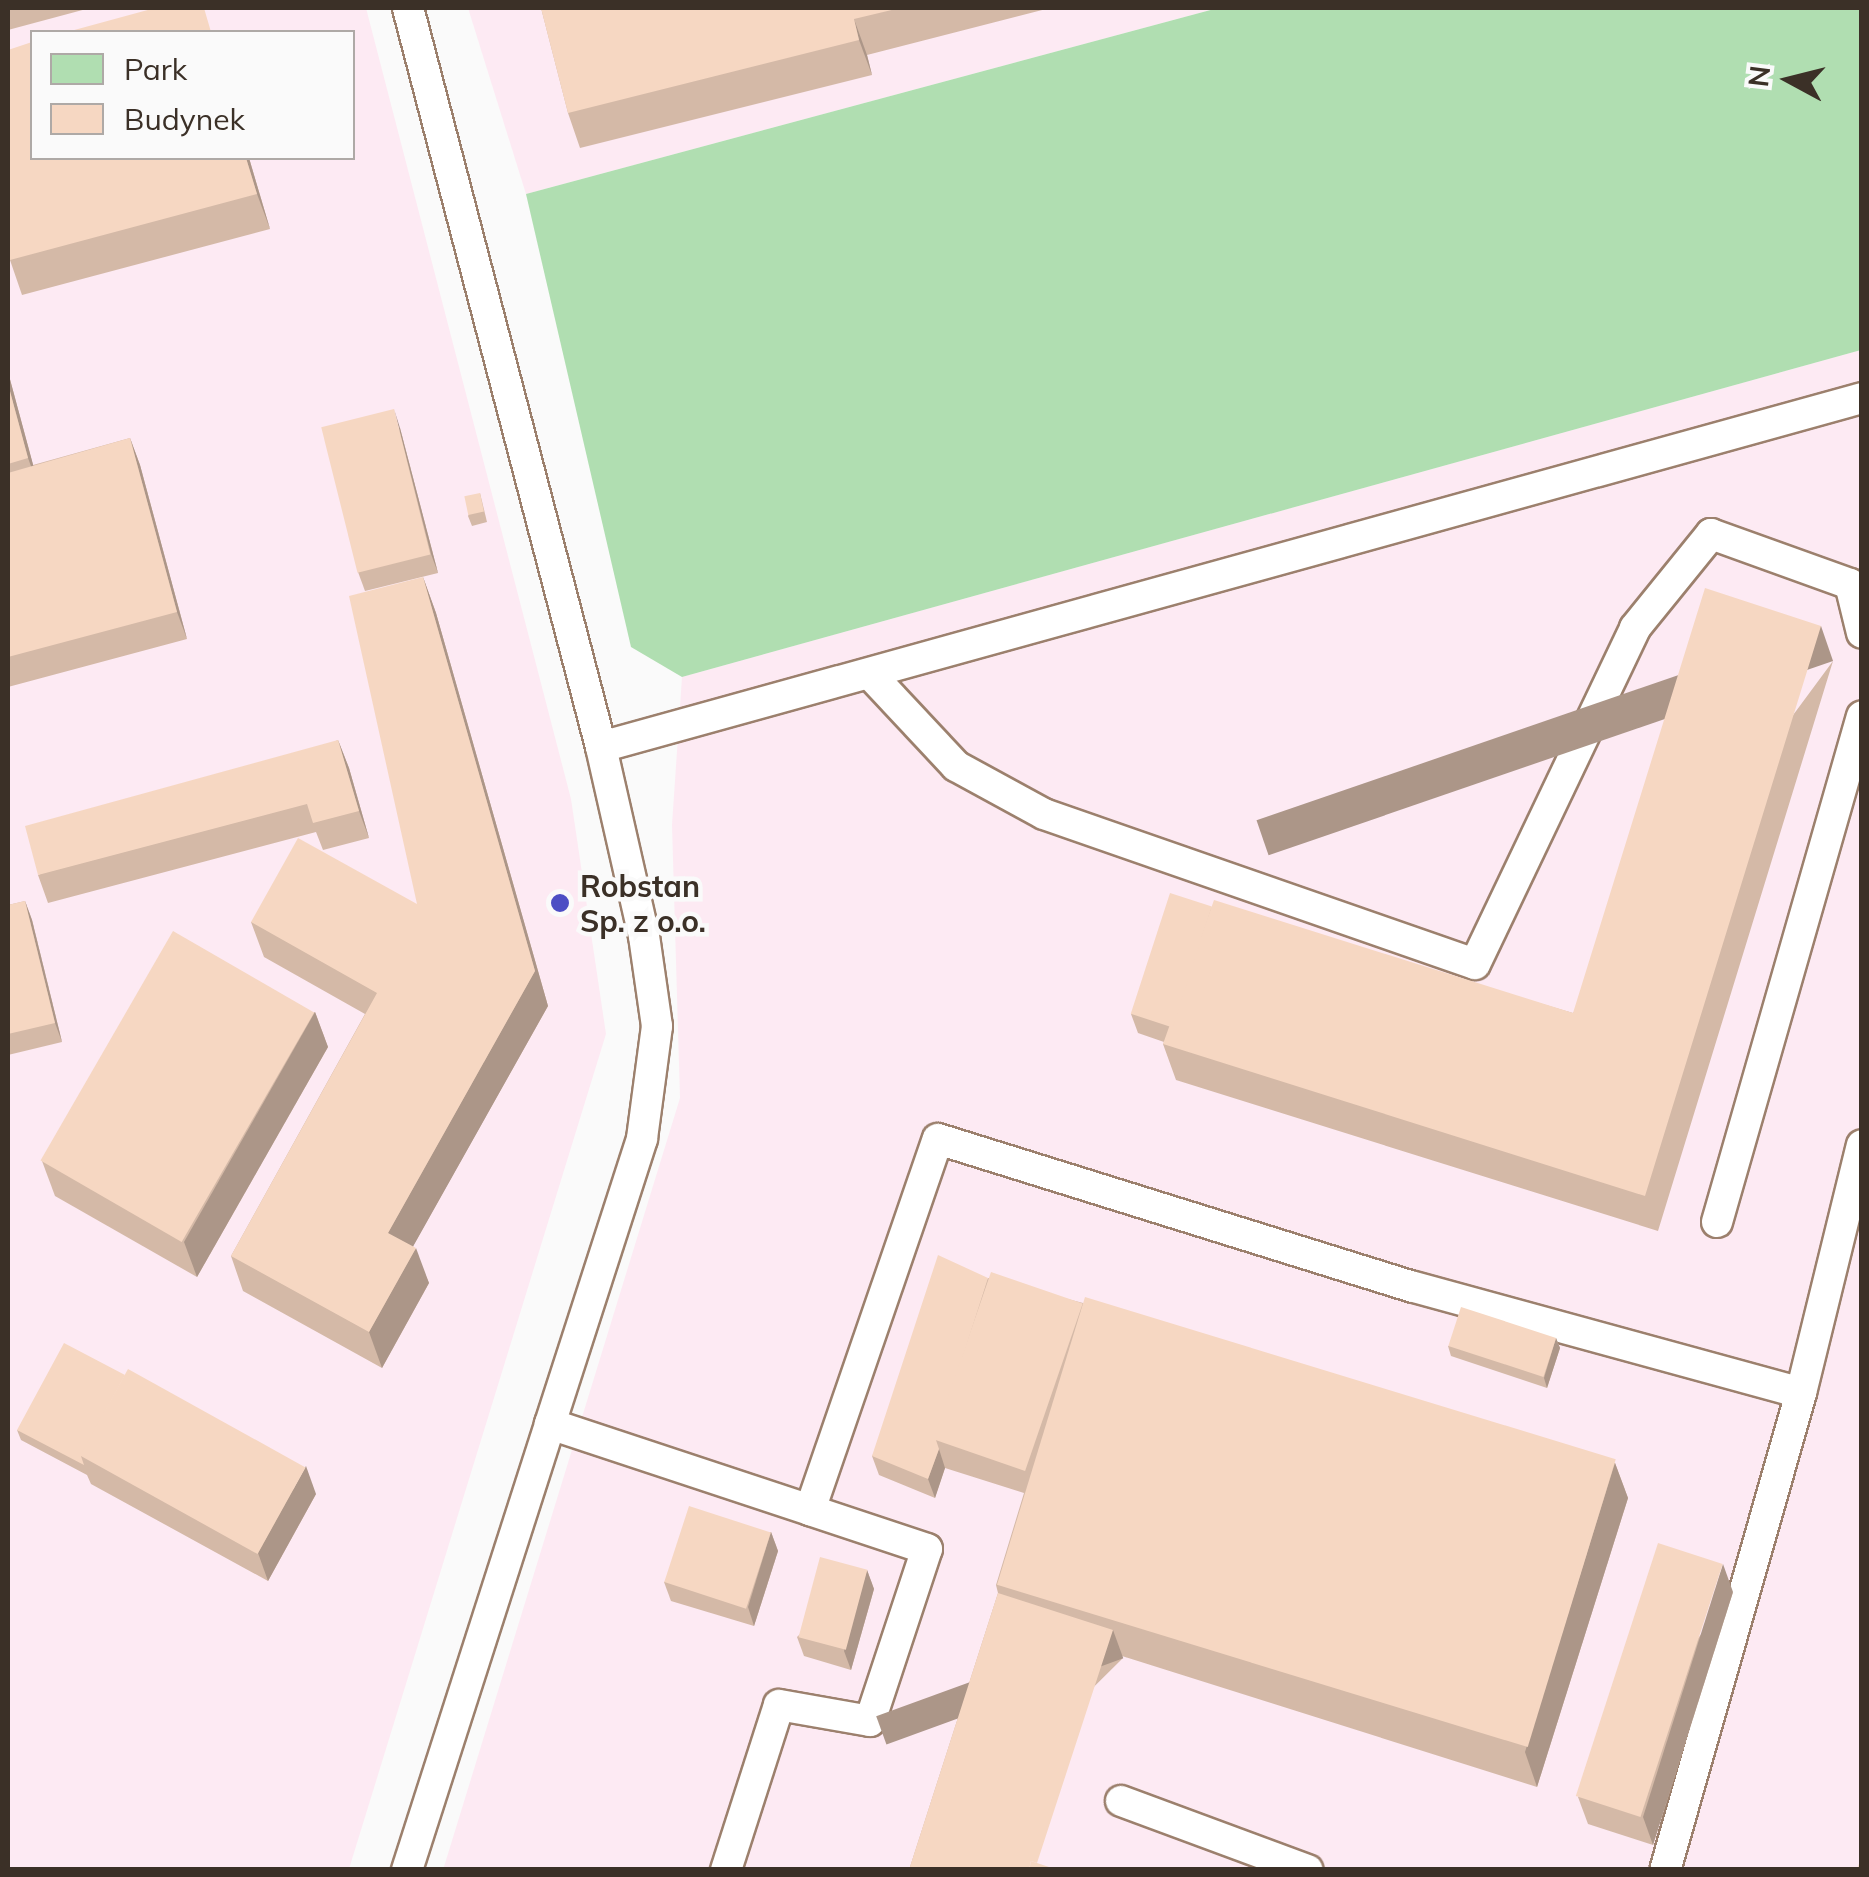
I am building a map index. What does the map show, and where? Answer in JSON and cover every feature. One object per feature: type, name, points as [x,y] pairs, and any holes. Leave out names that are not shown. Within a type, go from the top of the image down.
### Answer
[{"type":"lane","points":[[408,8],[601,747],[644,936],[657,1026],[642,1140],[408,1870]]},
{"type":"lane","points":[[601,747],[1862,398]]},
{"type":"lane","points":[[870,674],[956,766],[1044,814],[1475,964],[1635,628],[1711,534],[1850,584],[1862,633]]},
{"type":"lane","points":[[1717,1222],[1862,716]]},
{"type":"lane","points":[[810,1510],[938,1139],[1414,1287],[1801,1393]]},
{"type":"lane","points":[[1665,1870],[1801,1393],[1862,1144]]},
{"type":"lane","points":[[550,1424],[927,1549],[870,1721],[779,1704],[726,1870]]},
{"type":"lane","points":[[1121,1801],[1308,1870]]},
{"type":"shaded area","points":[[8,8],[366,8],[571,799],[606,1034],[349,1869],[8,1870]]},
{"type":"shaded area","points":[[468,8],[1218,8],[526,194]]},
{"type":"shaded area","points":[[1861,350],[1861,1869],[443,1870],[680,1098],[672,825],[682,677]]},
{"type":"green space","points":[[1218,8],[1861,8],[1861,350],[682,677],[631,647],[526,194]]},
{"type":"building","points":[[155,8],[204,8],[210,30],[74,30]]},
{"type":"building","points":[[541,8],[900,8],[854,19],[859,40],[568,113]]},
{"type":"building","points":[[30,43],[30,160],[247,160],[257,194],[10,260],[8,50]]},
{"type":"building","points":[[8,384],[28,458],[8,464]]},
{"type":"building","points":[[394,409],[430,555],[358,573],[321,427]]},
{"type":"building","points":[[130,438],[177,612],[8,657],[8,473]]},
{"type":"building","points":[[480,493],[484,512],[468,515],[464,496]]},
{"type":"building","points":[[423,577],[535,971],[388,1233],[416,1248],[369,1332],[231,1256],[377,993],[251,922],[298,838],[417,904],[349,596]]},
{"type":"building","points":[[1705,588],[1821,626],[1645,1196],[1163,1044],[1214,900],[1573,1013]]},
{"type":"building","points":[[338,740],[359,811],[313,823],[307,804],[38,875],[25,826]]},
{"type":"building","points":[[1170,893],[1212,907],[1173,1027],[1131,1014]]},
{"type":"building","points":[[25,901],[55,1023],[8,1034],[8,905]]},
{"type":"building","points":[[173,931],[314,1012],[182,1242],[41,1160]]},
{"type":"building","points":[[938,1255],[988,1278],[936,1440],[939,1449],[928,1479],[872,1456]]},
{"type":"building","points":[[991,1272],[1083,1304],[1025,1471],[933,1439]]},
{"type":"building","points":[[1085,1297],[1616,1459],[1528,1747],[997,1585]]},
{"type":"building","points":[[1461,1307],[1556,1338],[1543,1377],[1448,1346]]},
{"type":"building","points":[[64,1343],[125,1375],[81,1456],[84,1465],[17,1430]]},
{"type":"building","points":[[128,1369],[306,1467],[258,1554],[80,1456]]},
{"type":"building","points":[[689,1506],[771,1533],[746,1609],[664,1582]]},
{"type":"building","points":[[1658,1543],[1723,1564],[1640,1817],[1576,1796]]},
{"type":"building","points":[[820,1557],[867,1570],[846,1650],[799,1637]]},
{"type":"building","points":[[998,1593],[1113,1630],[1037,1863],[1031,1861],[1029,1870],[909,1870]]},
{"type":"building","points":[[1031,1861],[1058,1870],[1029,1870]]},
{"type":"place","name":"Robstan Sp. z o.o.","points":[[560,903]]}]
